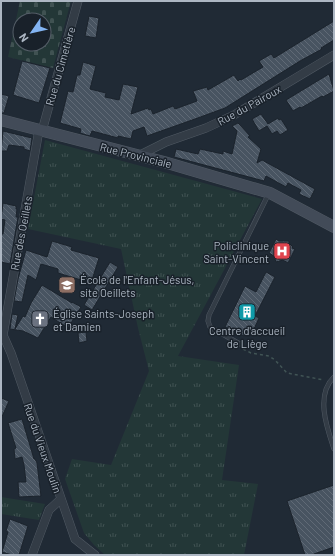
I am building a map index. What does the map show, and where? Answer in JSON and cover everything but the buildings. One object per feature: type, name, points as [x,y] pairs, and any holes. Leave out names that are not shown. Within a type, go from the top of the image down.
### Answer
[{"type":"main road","name":"Rue Provinciale","points":[[1,120],[270,192],[334,227]]},
{"type":"street","name":"Rue du Cimetière","points":[[40,131],[78,1]]},
{"type":"street","name":"Rue du Pairoux","points":[[138,156],[166,142],[206,128],[234,115],[334,55]]},
{"type":"street","name":"Rue des Oeillets","points":[[2,335],[40,131]]},
{"type":"street","name":"Rue du Vieux Moulin","points":[[2,335],[13,359],[75,539],[95,555]]},
{"type":"street","points":[[32,555],[49,510],[61,499]]},
{"type":"lane","points":[[240,344],[210,327],[208,321],[209,315],[270,192]]},
{"type":"lane","points":[[334,377],[324,391],[323,402],[334,449]]},
{"type":"path","points":[[240,344],[242,349],[251,353],[269,356],[275,360],[287,373],[330,381]]},
{"type":"green space","points":[[20,1],[71,1],[53,68],[8,57],[12,38],[12,52],[52,52],[52,12],[18,12]]},
{"type":"green space","points":[[45,140],[262,199],[178,356],[239,365],[222,480],[258,484],[244,555],[105,555],[84,533],[65,479],[72,459],[111,465],[149,371],[121,249],[28,229]]},
{"type":"green space","points":[[1,497],[45,504],[39,520],[1,514]]},
{"type":"place","name":"Policlinique Saint-Vincent","points":[[282,251]]},
{"type":"place","name":"École de l'Enfant-Jésus, site Oeillets","points":[[67,285]]},
{"type":"place","name":"Centre d'accueil de Liège","points":[[247,312]]},
{"type":"place","name":"Église Saints-Joseph et Damien","points":[[40,319]]}]
